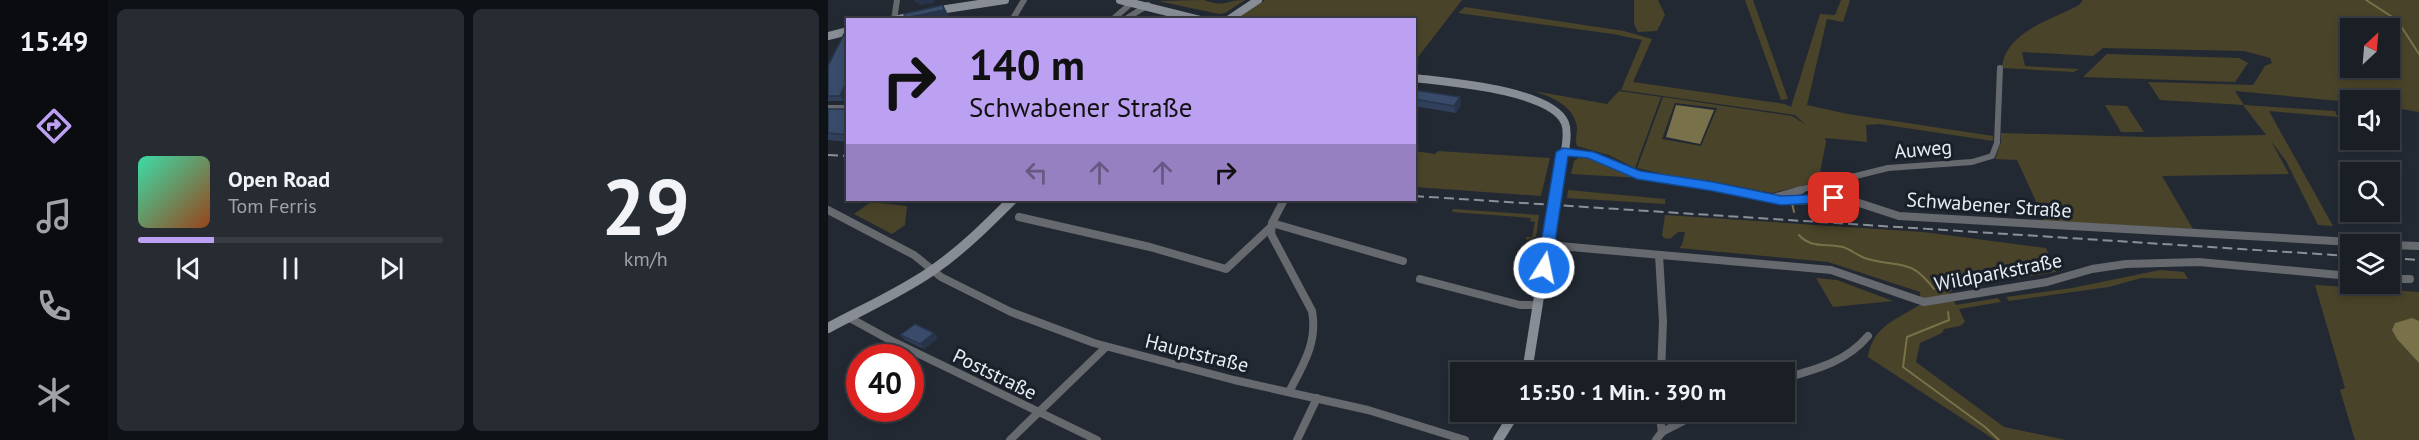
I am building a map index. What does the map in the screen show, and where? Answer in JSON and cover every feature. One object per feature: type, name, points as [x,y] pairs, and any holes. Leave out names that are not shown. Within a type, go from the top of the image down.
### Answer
[{"type":"street","points":[[895,18],[897,0]]},
{"type":"street","points":[[905,18],[976,3],[1005,0]]},
{"type":"street","points":[[1013,18],[1024,0]]},
{"type":"street","points":[[1120,0],[1148,5],[1193,18]]},
{"type":"street","points":[[1231,18],[1258,0]]},
{"type":"street","points":[[1127,18],[1148,5]]},
{"type":"street","points":[[1114,18],[1128,6]]},
{"type":"street","points":[[828,36],[846,32]]},
{"type":"street","name":"Auweg","points":[[1770,198],[1887,168],[1975,161],[1992,156],[1997,143],[2000,68]]},
{"type":"street","points":[[1416,78],[1538,99],[1559,114],[1564,123],[1567,141],[1563,152],[1528,362]]},
{"type":"street","points":[[828,108],[846,108]]},
{"type":"street","name":"Schwabener Straße","points":[[1563,152],[1590,155],[1637,174],[1713,186],[1781,201],[1847,199],[1899,216],[2340,242]]},
{"type":"street","points":[[828,328],[903,289],[933,270],[972,239],[1011,201]]},
{"type":"street","points":[[1019,217],[1171,252],[1218,269],[1226,269],[1271,225],[1283,201]]},
{"type":"street","name":"Hauptstraße","points":[[828,210],[914,255],[941,277],[1011,312],[1106,347],[1377,412],[1465,440]]},
{"type":"street","points":[[1271,225],[1403,261]]},
{"type":"street","points":[[1271,225],[1270,234],[1312,311],[1316,325],[1316,339],[1289,392]]},
{"type":"street","name":"Wildparkstraße","points":[[1548,245],[1831,270],[1924,302],[2036,284],[2092,269],[2126,264],[2199,262],[2340,275]]},
{"type":"street","name":"Schwabener Straße","points":[[2400,245],[2419,246]]},
{"type":"street","points":[[1659,255],[1663,322],[1661,362]]},
{"type":"street","points":[[1420,279],[1520,305],[1537,305]]},
{"type":"street","points":[[2400,279],[2410,279]]},
{"type":"street","name":"Poststraße","points":[[848,317],[1039,414],[1097,440]]},
{"type":"street","points":[[1795,375],[1843,360],[1852,354],[1868,336]]},
{"type":"street","points":[[1010,440],[1106,347]]},
{"type":"street","points":[[1297,440],[1317,398]]},
{"type":"street","points":[[1498,440],[1510,422]]},
{"type":"street","points":[[1659,436],[1684,422]]},
{"type":"shaded area","points":[[1204,0],[1221,4],[1245,0],[1225,13],[1219,14],[1158,1]]},
{"type":"shaded area","points":[[1265,0],[1462,0],[1416,60],[1416,18],[1238,18]]},
{"type":"shaded area","points":[[1634,0],[1658,0],[1665,15],[1657,31],[1638,32],[1634,24]]},
{"type":"shaded area","points":[[1745,0],[1753,0],[1788,99],[1781,100]]},
{"type":"shaded area","points":[[1841,0],[1850,0],[1843,22],[1827,19],[1807,105],[1848,114],[1993,136],[1993,141],[1879,124],[1866,125],[1867,142],[1825,138],[1818,182],[1772,193],[1706,180],[1703,183],[1637,168],[1663,97],[1792,116],[1806,125],[1795,115],[1621,90],[1642,40],[1458,13],[1465,7],[1624,31],[1652,39],[1633,82],[1785,104],[1791,107],[1820,14],[1835,15]],"holes":[[[1675,103],[1717,108],[1701,146],[1662,139]]]},
{"type":"shaded area","points":[[2083,0],[2365,0],[2370,3],[2367,0],[2419,0],[2419,112],[2400,109],[2400,90],[2340,90],[2340,101],[2235,91],[2244,105],[2335,111],[2338,117],[2269,111],[2333,226],[2318,225],[2286,161],[2271,141],[2289,174],[2162,176],[2193,229],[2045,221],[2017,160],[1995,159],[2001,142],[2001,133],[2148,137],[2266,135],[2243,105],[2160,100],[2148,82],[2253,85],[2265,66],[2272,63],[2270,58],[2244,51],[2103,48],[2093,56],[2022,52],[2025,66],[2079,69],[2074,72],[2002,68],[2011,45],[2020,36],[2079,5]]},
{"type":"shaded area","points":[[2107,54],[2239,58],[2248,63],[2235,82],[2083,77]]},
{"type":"shaded area","points":[[1534,91],[1607,104],[1619,91],[1661,97],[1635,168],[1609,155],[1577,146],[1577,127],[1572,113],[1555,99]]},
{"type":"shaded area","points":[[1676,105],[1714,110],[1700,144],[1666,137]]},
{"type":"shaded area","points":[[2105,105],[2127,106],[2144,132],[2121,132]]},
{"type":"shaded area","points":[[1416,151],[1550,158],[1541,196],[1416,187]]},
{"type":"shaded area","points":[[1580,157],[1589,157],[1642,178],[1571,174],[1574,161]]},
{"type":"shaded area","points":[[1568,190],[1665,199],[1665,204],[1567,198]]},
{"type":"shaded area","points":[[871,202],[907,206],[905,225],[892,234],[854,214]]},
{"type":"shaded area","points":[[1453,209],[1539,215],[1536,237],[1526,240],[1526,237],[1532,237],[1535,222],[1530,221],[1531,218],[1452,212]]},
{"type":"shaded area","points":[[1665,215],[1923,232],[2046,248],[2056,272],[1956,288],[1949,293],[1956,305],[1998,298],[2001,302],[1959,309],[1965,322],[1960,326],[1944,329],[1942,333],[1920,343],[1916,362],[2004,427],[2066,440],[1995,440],[1868,357],[1870,346],[1887,324],[1921,304],[1920,292],[1828,262],[1679,248],[1685,232],[1678,232],[1670,239],[1664,238],[1662,235]]},
{"type":"shaded area","points":[[2160,270],[2184,272],[2188,279],[2141,278],[2109,287],[2009,301],[2006,297],[2072,288]]},
{"type":"shaded area","points":[[1816,278],[1837,280],[1893,301],[1833,307]]},
{"type":"shaded area","points":[[2315,285],[2340,287],[2340,294],[2419,292],[2419,440],[2355,440],[2340,390],[2345,388]]},
{"type":"shaded area","points":[[2412,318],[2419,321],[2419,363],[2397,339],[2392,330],[2395,323]]},
{"type":"building","points":[[943,5],[944,10],[905,18],[904,14]]},
{"type":"building","points":[[846,33],[846,82],[840,96],[828,96],[828,66]]},
{"type":"building","points":[[1416,90],[1460,97],[1454,106],[1416,99]]},
{"type":"building","points":[[828,109],[846,109],[846,135],[828,133]]},
{"type":"building","points":[[915,324],[934,333],[920,344],[900,335]]},
{"type":"waterway","points":[[2366,0],[2397,20],[2419,54]]},
{"type":"waterway","points":[[1792,203],[1794,212]]},
{"type":"waterway","points":[[1799,235],[1814,244],[1843,247],[1865,258],[1912,268],[1934,289]]},
{"type":"waterway","points":[[1948,312],[1949,320],[1907,337],[1903,367],[1985,427],[1999,440]]},
{"type":"railway","points":[[828,155],[846,156]]},
{"type":"railway","points":[[1416,196],[2340,255]]},
{"type":"railway","points":[[2400,259],[2419,260]]},
{"type":"route","points":[[1544,268],[1563,152],[1590,155],[1637,174],[1682,183],[1713,186],[1781,201],[1834,198]]}]
